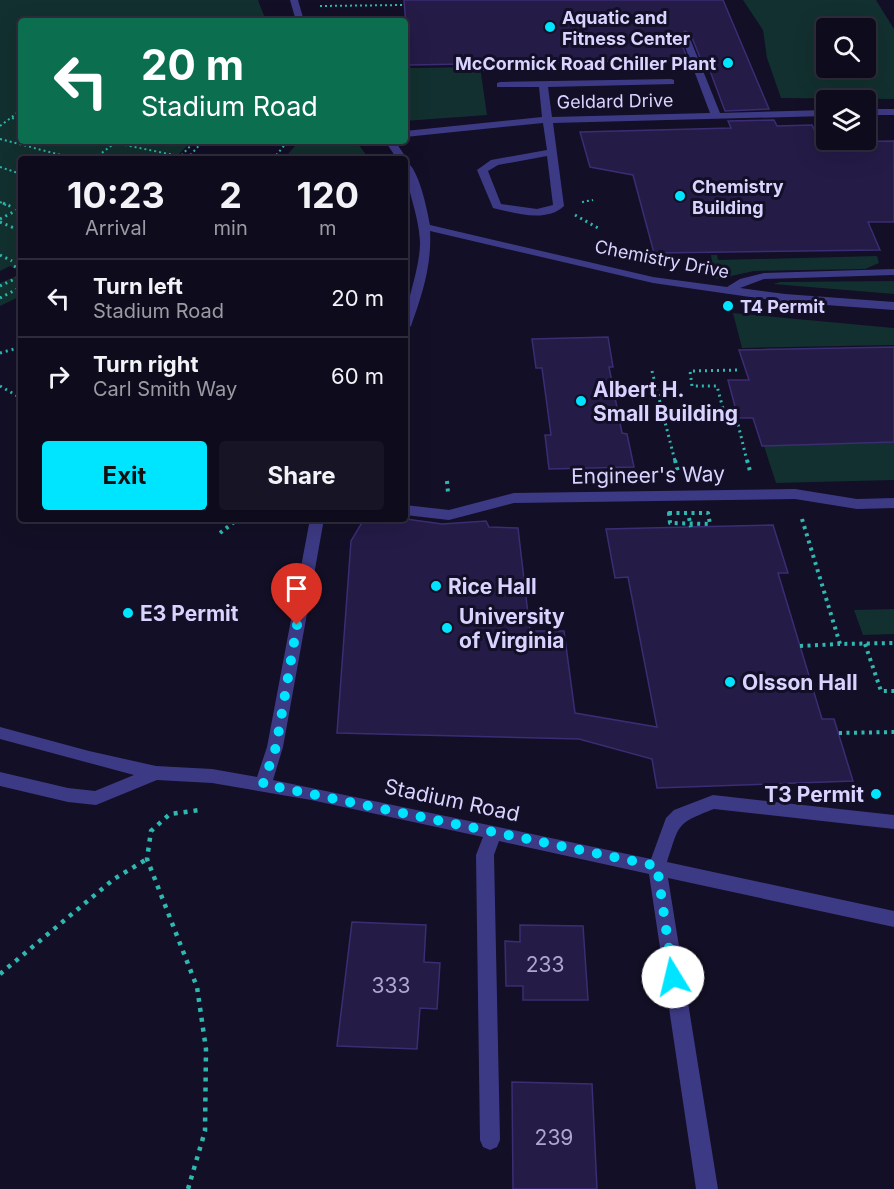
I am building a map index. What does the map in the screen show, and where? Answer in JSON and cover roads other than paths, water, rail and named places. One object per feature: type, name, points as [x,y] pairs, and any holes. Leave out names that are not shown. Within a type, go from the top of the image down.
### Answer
[{"type":"street","points":[[294,0],[299,18]]},
{"type":"street","points":[[685,36],[716,116]]},
{"type":"street","points":[[500,85],[671,82]]},
{"type":"street","points":[[543,84],[559,206],[554,210],[536,212],[497,206],[482,170],[495,162],[551,152]]},
{"type":"street","points":[[876,112],[894,112]]},
{"type":"street","name":"Geldard Drive","points":[[408,134],[547,120],[816,113]]},
{"type":"street","points":[[408,170],[417,187],[426,227],[423,276],[408,318]]},
{"type":"street","name":"Chemistry Drive","points":[[426,227],[653,280],[728,291],[894,306]]},
{"type":"street","points":[[728,291],[744,281],[764,276],[894,272]]},
{"type":"street","name":"Engineer's Way","points":[[408,510],[449,514],[514,498],[758,494],[795,494],[858,504],[894,503]]},
{"type":"street","points":[[263,784],[276,747],[316,522]]},
{"type":"street","name":"Stadium Road","points":[[0,733],[88,758],[156,773],[212,776],[263,784],[657,866],[894,919]]},
{"type":"street","points":[[0,779],[68,795],[96,798],[156,773]]},
{"type":"street","points":[[707,1189],[657,866],[672,823],[680,815],[713,802],[894,822]]},
{"type":"street","points":[[490,1140],[486,855],[493,833]]},
{"type":"place","name":"Aquatic and Fitness Center","points":[[550,27]]},
{"type":"place","name":"McCormick Road Chiller Plant","points":[[728,63]]},
{"type":"place","name":"Chemistry Building","points":[[680,196]]},
{"type":"place","name":"T4 Permit","points":[[728,306]]},
{"type":"place","name":"Albert H. Small Building","points":[[581,401]]},
{"type":"place","name":"Rice Hall","points":[[436,586]]},
{"type":"place","name":"E3 Permit","points":[[128,613]]},
{"type":"place","name":"University of Virginia","points":[[447,628]]},
{"type":"place","name":"Olsson Hall","points":[[730,682]]},
{"type":"place","name":"T3 Permit","points":[[876,794]]}]
